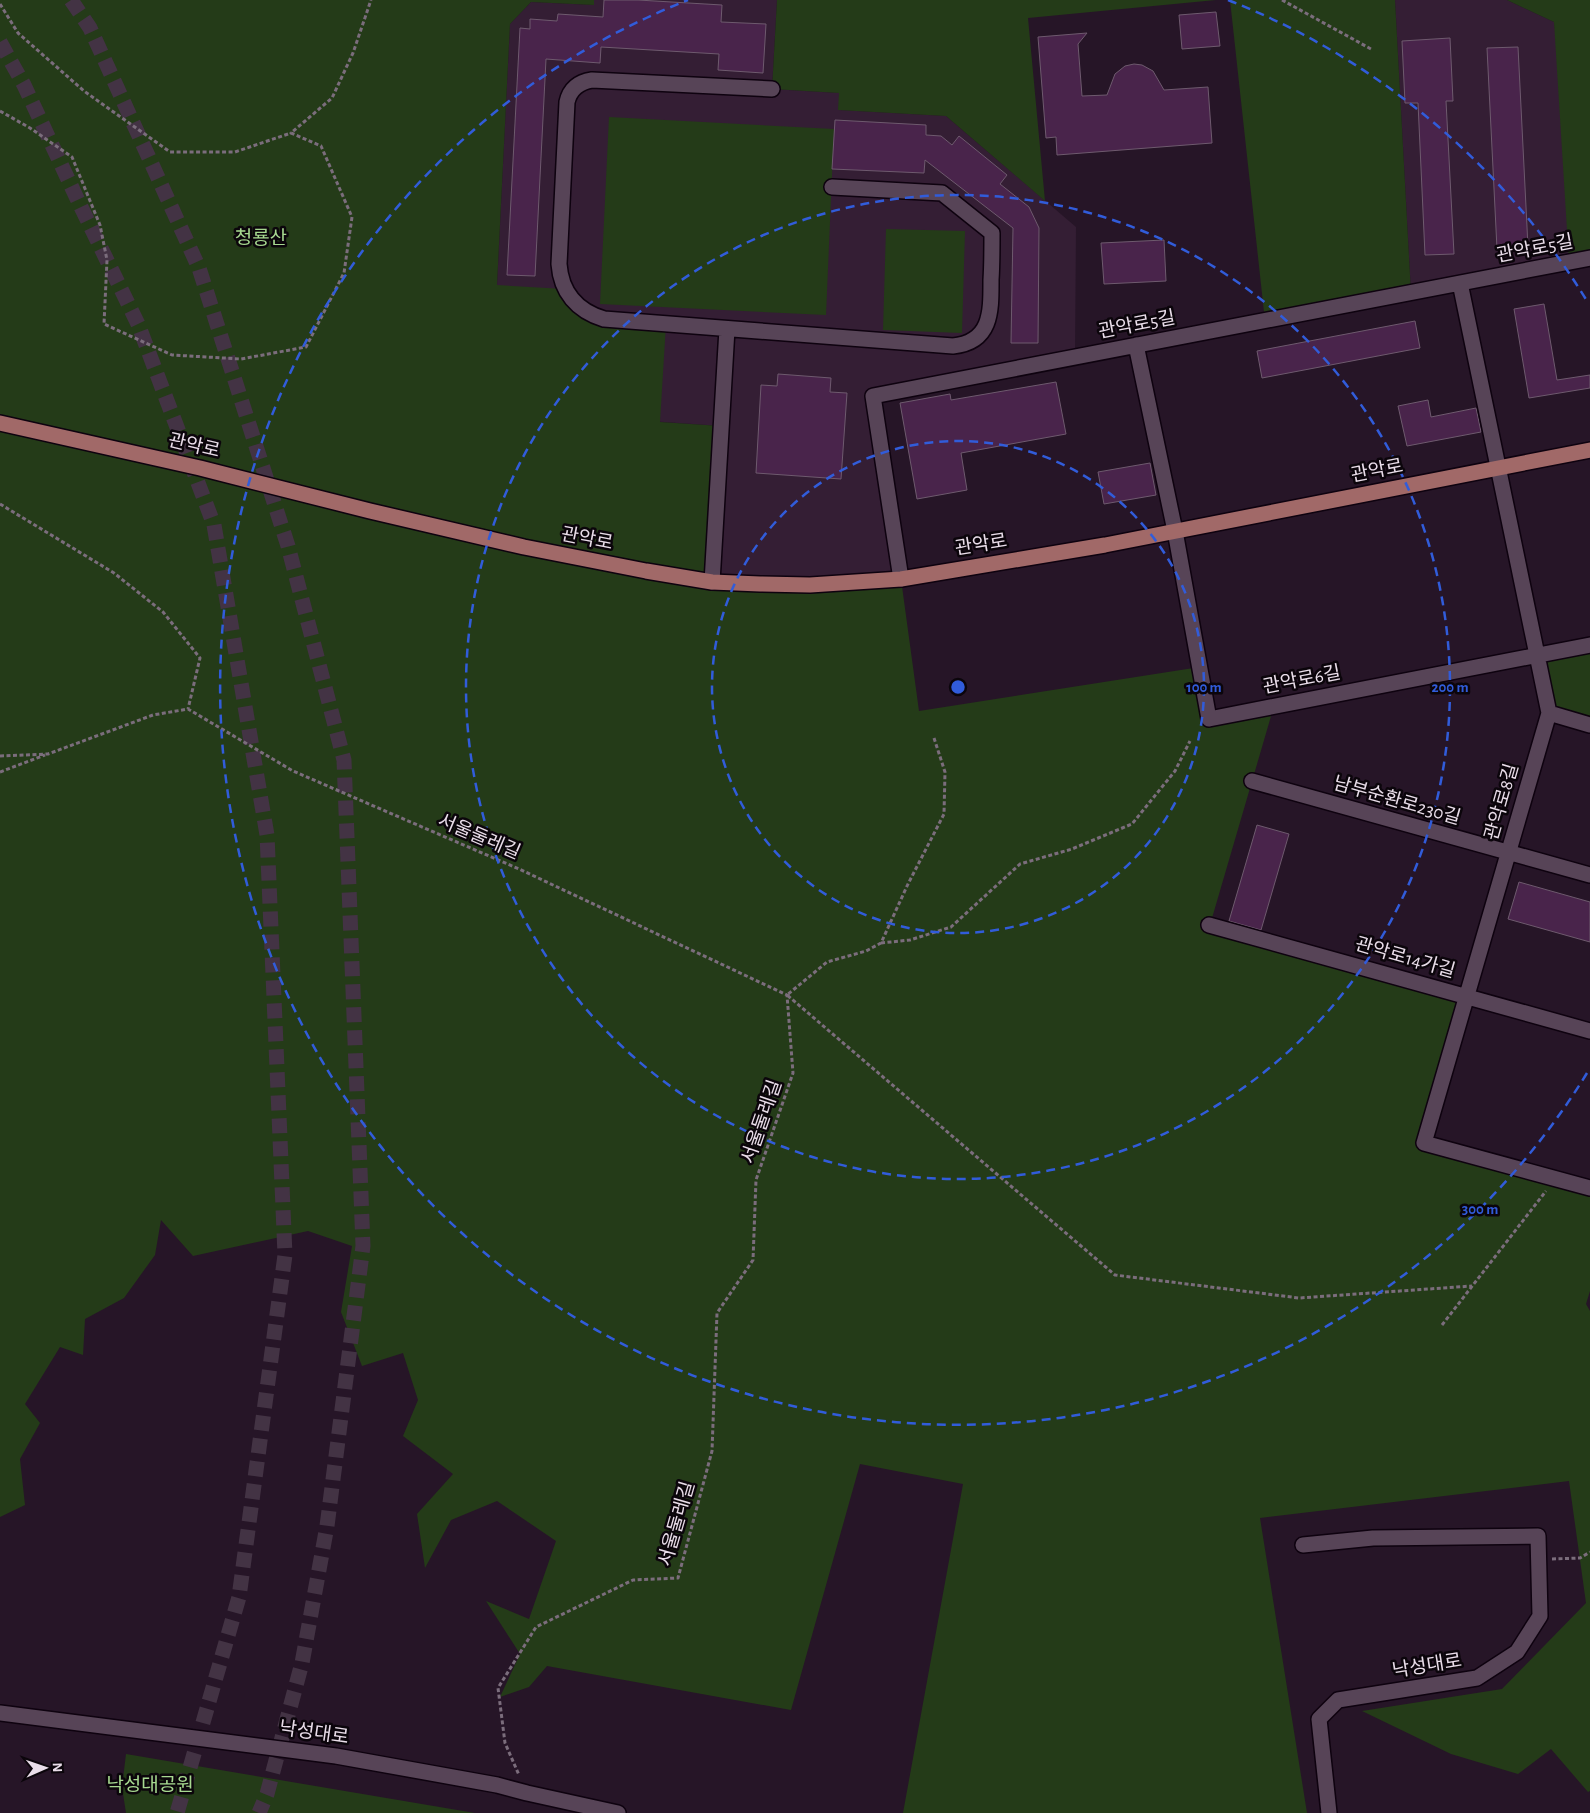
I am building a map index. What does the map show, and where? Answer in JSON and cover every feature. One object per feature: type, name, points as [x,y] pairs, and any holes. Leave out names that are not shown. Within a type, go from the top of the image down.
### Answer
[{"type":"main road","name":"관악로","points":[[0,423],[200,468],[370,511],[524,547],[712,582],[810,585],[901,579],[1105,545],[1590,450]]},
{"type":"street","points":[[772,89],[592,80],[583,82],[575,87],[569,94],[567,102],[559,264],[562,283],[569,296],[579,307],[594,316],[604,319],[727,329],[953,346],[968,343],[984,329],[991,309],[992,233],[942,193],[832,187]]},
{"type":"street","name":"관악로5길","points":[[901,579],[874,396],[1590,258]]},
{"type":"street","points":[[1460,283],[1498,468]]},
{"type":"street","points":[[712,582],[727,329]]},
{"type":"street","points":[[1136,346],[1176,531]]},
{"type":"street","name":"관악로8길","points":[[1498,468],[1549,714],[1424,1143],[1555,1178]]},
{"type":"street","name":"관악로6길","points":[[1176,531],[1209,719],[1590,645]]},
{"type":"street","points":[[1549,714],[1590,725]]},
{"type":"street","name":"남부순환로230길","points":[[1252,781],[1590,875]]},
{"type":"street","name":"관악로14가길","points":[[1210,925],[1590,1030]]},
{"type":"street","points":[[1555,1178],[1590,1188]]},
{"type":"street","name":"낙성대로","points":[[1303,1545],[1373,1538],[1538,1536],[1540,1616],[1517,1652],[1476,1678],[1338,1700],[1319,1719],[1328,1813]]},
{"type":"street","name":"낙성대로","points":[[0,1713],[336,1756],[497,1784],[527,1793],[618,1813]]},
{"type":"path","points":[[0,4],[18,33],[77,84],[170,152],[235,152],[291,132],[332,98],[353,53],[371,0]]},
{"type":"path","points":[[1282,0],[1371,49]]},
{"type":"path","points":[[0,111],[30,128],[72,157],[100,225],[105,251],[104,324],[172,355],[242,359],[306,347],[344,273],[352,217],[321,146],[291,132]]},
{"type":"path","points":[[0,504],[114,573],[163,612],[200,658],[188,709],[152,715],[0,772]]},
{"type":"path","name":"서울둘레길","points":[[188,709],[293,771],[519,869],[787,995],[793,1073],[756,1180],[753,1260],[717,1313],[712,1451],[678,1578],[632,1580],[536,1628],[498,1688],[505,1743],[527,1793]]},
{"type":"path","points":[[881,944],[908,884],[944,814],[944,772],[934,738]]},
{"type":"path","points":[[1190,741],[1175,771],[1132,824],[1072,849],[1020,864],[951,927],[910,940],[881,944],[866,951],[826,962],[787,995],[1115,1275],[1299,1298],[1472,1286]]},
{"type":"path","points":[[0,756],[48,754]]},
{"type":"path","points":[[1442,1325],[1555,1178]]},
{"type":"path","points":[[1538,1559],[1580,1558],[1590,1552]]},
{"type":"shaded area","points":[[594,0],[777,0],[772,89],[839,93],[839,110],[946,116],[1076,227],[1075,357],[874,396],[901,579],[712,582],[721,426],[579,416],[497,285],[510,24],[531,2],[594,5]]},
{"type":"shaded area","points":[[1395,0],[1507,0],[1554,22],[1590,258],[1411,293]]},
{"type":"green space","name":"청룡산","points":[[0,0],[594,0],[594,5],[531,2],[510,24],[497,285],[564,289],[579,307],[666,324],[660,422],[721,426],[712,582],[901,579],[919,711],[1200,667],[1209,719],[1274,706],[1210,925],[1467,996],[1424,1143],[1590,1188],[1590,1291],[1586,1304],[1590,1311],[1590,1791],[1588,1792],[1551,1749],[1518,1774],[1451,1754],[1362,1711],[1502,1689],[1586,1603],[1569,1481],[1260,1518],[1307,1813],[903,1813],[963,1484],[860,1464],[791,1710],[547,1666],[529,1687],[500,1697],[520,1654],[486,1601],[529,1619],[556,1541],[497,1501],[451,1520],[425,1568],[417,1514],[453,1474],[403,1436],[418,1400],[403,1353],[362,1366],[341,1312],[352,1246],[308,1231],[193,1256],[161,1220],[155,1255],[124,1298],[85,1319],[83,1355],[60,1347],[25,1404],[40,1423],[20,1459],[25,1505],[0,1517]]},
{"type":"green space","points":[[777,0],[1216,0],[1028,18],[1045,201],[946,116],[838,110],[839,93],[772,89]]},
{"type":"green space","points":[[1230,0],[1395,0],[1411,293],[1265,321]]},
{"type":"green space","points":[[1507,0],[1590,0],[1590,258],[1569,262],[1554,22]]},
{"type":"green space","points":[[609,117],[834,129],[826,315],[600,304]]},
{"type":"green space","points":[[886,229],[965,231],[962,333],[883,330]]},
{"type":"green space","points":[[1590,645],[1590,725],[1549,713],[1537,655]]},
{"type":"green space","name":"낙성대공원","points":[[126,1754],[475,1813],[126,1813],[122,1787]]},
{"type":"building","points":[[604,0],[722,5],[721,22],[766,24],[763,73],[718,70],[719,54],[601,47],[600,63],[546,59],[535,276],[507,275],[520,28],[530,29],[530,19],[557,21],[558,14],[603,17]]},
{"type":"building","points":[[1216,12],[1220,46],[1182,49],[1179,15]]},
{"type":"building","points":[[1087,33],[1078,44],[1082,96],[1107,95],[1115,74],[1125,66],[1134,64],[1142,65],[1153,71],[1164,90],[1208,87],[1212,143],[1057,155],[1056,137],[1046,138],[1038,37]]},
{"type":"building","points":[[1450,38],[1453,101],[1446,101],[1454,254],[1425,255],[1418,103],[1405,103],[1402,41]]},
{"type":"building","points":[[1518,47],[1528,247],[1497,249],[1487,48]]},
{"type":"building","points":[[835,120],[926,125],[926,135],[941,136],[952,145],[959,136],[1007,175],[1000,184],[1029,207],[1039,228],[1038,343],[1011,343],[1013,228],[925,160],[924,173],[832,169]]},
{"type":"building","points":[[1164,240],[1166,281],[1104,284],[1101,243]]},
{"type":"building","points":[[1544,304],[1557,380],[1590,375],[1590,388],[1529,398],[1514,309]]},
{"type":"building","points":[[1415,321],[1420,348],[1262,378],[1257,351]]},
{"type":"building","points":[[778,374],[831,378],[830,392],[847,393],[841,479],[756,473],[761,385],[777,386]]},
{"type":"building","points":[[1056,382],[1066,434],[961,453],[967,490],[917,499],[900,403],[950,394],[951,400]]},
{"type":"building","points":[[1428,400],[1431,417],[1476,408],[1481,432],[1407,446],[1398,406]]},
{"type":"building","points":[[1150,463],[1156,495],[1104,504],[1098,472]]},
{"type":"building","points":[[1257,825],[1289,834],[1261,930],[1229,921]]},
{"type":"building","points":[[1519,882],[1590,902],[1590,942],[1508,919]]},
{"type":"tunnel","points":[[71,0],[90,28],[199,268],[288,546],[344,760],[363,1246],[327,1526],[302,1663],[267,1794],[259,1813]]},
{"type":"tunnel","points":[[0,42],[24,85],[138,324],[214,525],[267,835],[285,1255],[239,1597],[177,1813]]}]
